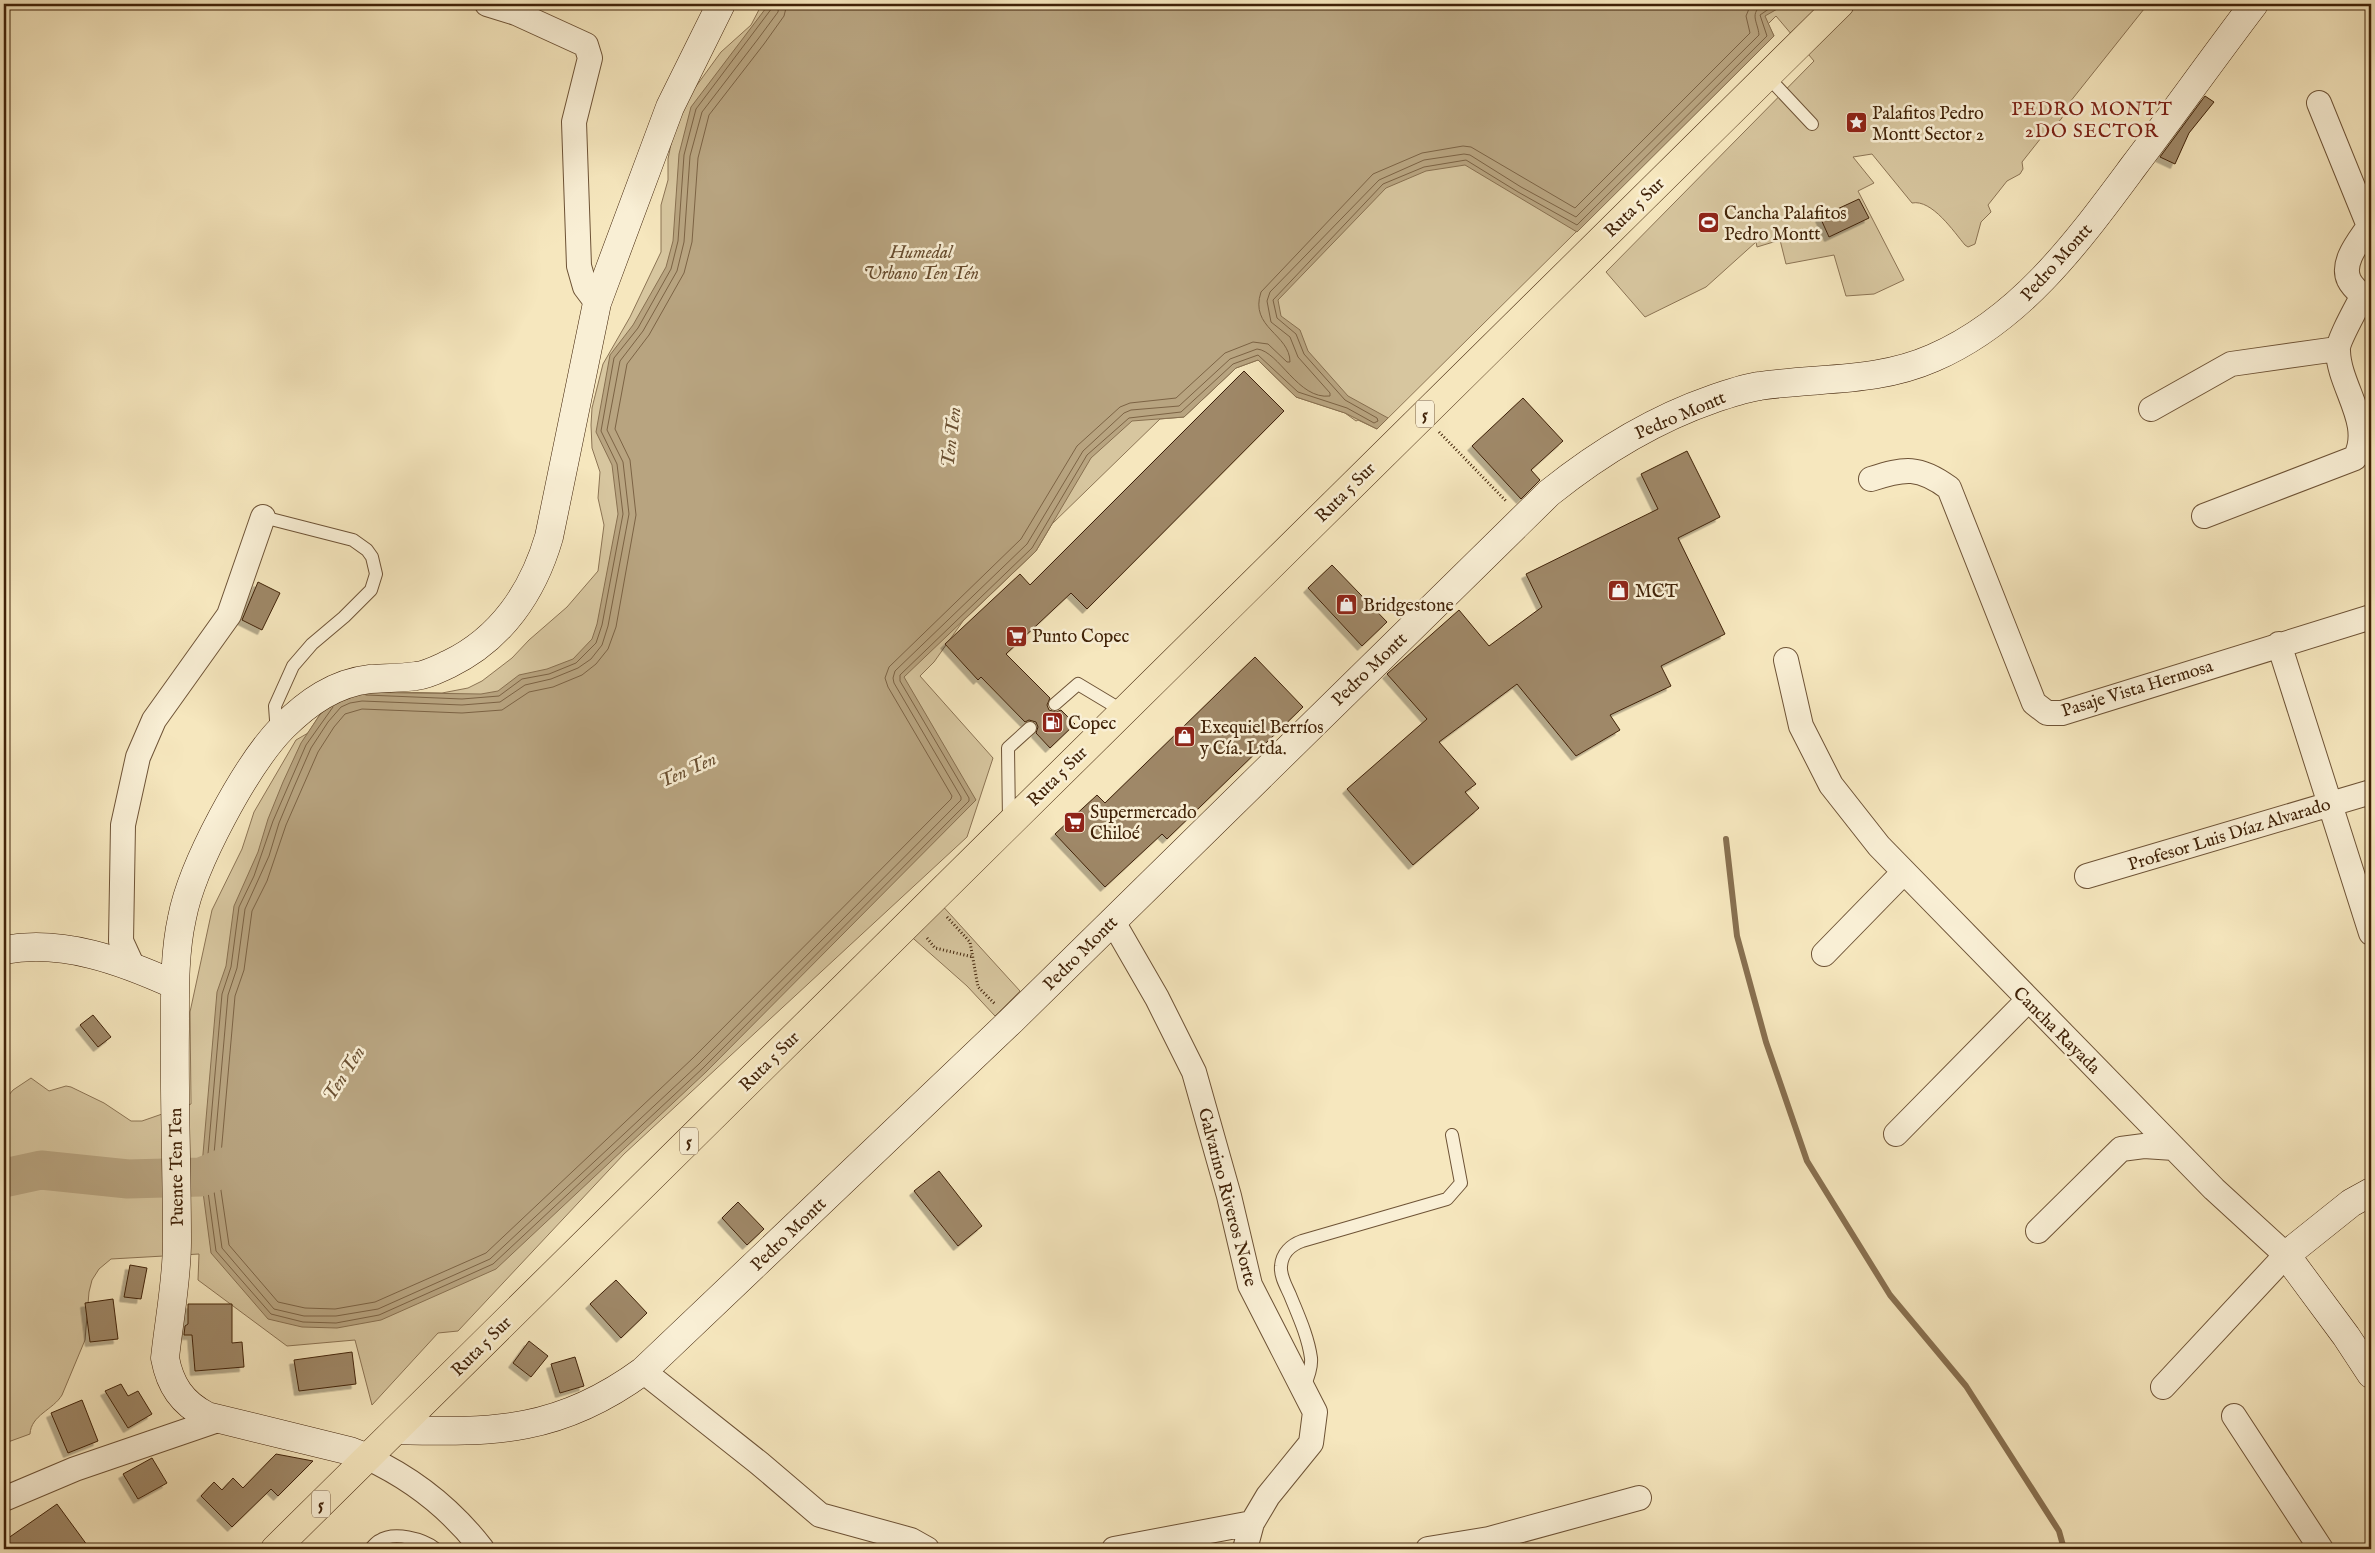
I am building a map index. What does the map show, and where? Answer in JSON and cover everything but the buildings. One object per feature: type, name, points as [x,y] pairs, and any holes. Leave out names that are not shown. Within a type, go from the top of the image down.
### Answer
[{"type":"highway","name":"Ruta 5 Sur","points":[[274,1549],[1840,4]]},
{"type":"street","points":[[488,4],[516,13],[586,44],[590,58],[574,122],[579,266],[585,286],[597,303]]},
{"type":"street","name":"Puente Ten Ten","points":[[368,1458],[350,1451],[263,1428],[218,1420],[207,1416],[187,1403],[171,1383],[165,1358],[177,1245],[174,1090],[175,984],[182,917],[198,871],[236,793],[281,729],[304,706],[331,689],[369,680],[418,676],[458,659],[493,634],[522,600],[537,573],[549,537],[597,303],[670,107],[721,4]]},
{"type":"street","name":"Pedro Montt","points":[[396,1430],[493,1430],[548,1420],[599,1400],[643,1371],[1012,1020],[1112,920],[1556,488],[1607,450],[1638,432],[1697,405],[1759,386],[1852,379],[1888,372],[1932,358],[1980,334],[2022,300],[2073,244],[2107,202],[2254,4]]},
{"type":"street","points":[[2204,516],[2355,458],[2362,446],[2362,433],[2341,369],[2337,349],[2361,293],[2348,259],[2370,225],[2319,103]]},
{"type":"street","points":[[2151,409],[2232,364],[2337,349]]},
{"type":"street","name":"Pasaje Vista Hermosa","points":[[1871,479],[1898,470],[1918,472],[1933,476],[1949,488],[2034,703],[2047,713],[2062,713],[2279,644],[2371,617]]},
{"type":"street","points":[[132,965],[121,941],[123,825],[138,757],[154,720],[229,615],[263,518]]},
{"type":"street","points":[[2279,644],[2371,933]]},
{"type":"street","name":"Cancha Rayada","points":[[1786,660],[1801,726],[1831,785],[1879,846],[2214,1189],[2286,1255],[2346,1336],[2371,1374]]},
{"type":"street","name":"Profesor Luis Díaz Alvarado","points":[[2087,876],[2371,792]]},
{"type":"street","points":[[1824,954],[1904,872]]},
{"type":"street","name":"Galvarino Riveros Norte","points":[[1112,920],[1157,998],[1194,1072],[1229,1196],[1250,1285],[1304,1387],[1315,1412],[1311,1443],[1268,1496],[1252,1523],[1245,1549]]},
{"type":"street","points":[[4,950],[18,948],[75,950],[132,965],[175,984]]},
{"type":"street","points":[[1896,1134],[2028,1000]]},
{"type":"street","points":[[2038,1231],[2121,1149],[2144,1146],[2174,1148]]},
{"type":"street","points":[[2163,1387],[2286,1255],[2351,1203],[2371,1192]]},
{"type":"street","points":[[643,1371],[759,1463],[820,1516],[911,1540],[927,1549]]},
{"type":"street","points":[[2234,1416],[2321,1549]]},
{"type":"street","points":[[4,1499],[75,1469],[218,1420]]},
{"type":"street","points":[[368,1458],[383,1465],[428,1493],[466,1529],[482,1549]]},
{"type":"street","points":[[1428,1549],[1489,1539],[1639,1498]]},
{"type":"street","points":[[1114,1549],[1252,1523]]},
{"type":"lane","points":[[1767,76],[1812,124]]},
{"type":"lane","points":[[263,518],[353,540],[367,550],[372,557],[376,574],[371,590],[344,617],[312,644],[293,666],[275,706],[276,720],[281,729]]},
{"type":"lane","points":[[1056,704],[1078,684],[1123,711]]},
{"type":"lane","points":[[1009,823],[1008,748],[1030,728]]},
{"type":"lane","points":[[1304,1387],[1310,1374],[1311,1360],[1307,1339],[1281,1273],[1280,1266],[1285,1252],[1296,1243],[1447,1199],[1461,1183],[1452,1135]]},
{"type":"lane","points":[[370,1549],[379,1540],[396,1537],[430,1545],[436,1549]]},
{"type":"path","points":[[1423,416],[1523,519]]},
{"type":"path","points":[[932,900],[970,942],[978,987],[1012,1020]]},
{"type":"path","points":[[912,919],[935,948],[973,957]]},
{"type":"green space","name":"Humedal Urbano Ten Tén","points":[[762,4],[2148,4],[2062,112],[2062,118],[2044,138],[2041,138],[2022,162],[2023,169],[2020,174],[2007,181],[1988,205],[1991,212],[1981,222],[1975,244],[1968,247],[1935,211],[1920,203],[1912,203],[1872,154],[1853,157],[1874,183],[1858,191],[1904,280],[1874,294],[1846,296],[1834,255],[1786,264],[1780,240],[1757,247],[1756,242],[1706,287],[1645,317],[1606,272],[1814,61],[1776,16],[1768,24],[1774,36],[1377,429],[1358,420],[1356,421],[1345,413],[1296,397],[1258,360],[1236,368],[1184,417],[1160,419],[1052,524],[1036,551],[963,621],[934,662],[920,676],[993,758],[967,837],[624,1154],[458,1331],[438,1333],[372,1405],[355,1340],[287,1346],[198,1280],[199,1254],[111,1259],[99,1269],[92,1280],[89,1292],[85,1340],[62,1395],[38,1417],[31,1427],[30,1434],[8,1442],[4,1446],[4,1101],[13,1090],[31,1078],[49,1091],[66,1086],[71,1087],[104,1103],[131,1121],[142,1121],[191,1104],[190,1012],[212,910],[242,849],[254,812],[296,740],[308,733],[319,716],[390,692],[442,693],[468,688],[482,681],[512,658],[529,640],[567,607],[598,571],[604,525],[598,498],[600,472],[592,448],[591,425],[592,408],[603,364],[630,317],[661,252],[661,205],[668,180],[668,159],[675,124],[686,100],[721,52],[751,25]]},
{"type":"green space","points":[[939,902],[1020,991],[995,1016],[967,986],[906,932]]},
{"type":"water","name":"Humedal Urbano Ten Tén","points":[[769,4],[1786,4],[1765,16],[1774,36],[1577,232],[1465,165],[1426,171],[1386,188],[1278,300],[1281,316],[1300,330],[1308,351],[1348,396],[1388,418],[1377,429],[1345,413],[1296,397],[1258,360],[1236,368],[1184,417],[1132,421],[1091,458],[1036,551],[904,677],[976,800],[706,1072],[496,1269],[381,1320],[337,1328],[302,1327],[268,1319],[211,1253],[201,1177],[217,992],[226,966],[234,906],[258,852],[268,819],[283,782],[301,743],[334,698],[347,692],[481,694],[498,691],[519,675],[547,669],[573,659],[592,639],[597,624],[618,514],[612,465],[596,432],[610,355],[633,325],[666,267],[673,241],[679,154],[691,107]]},
{"type":"waterway","points":[[1726,839],[1737,936],[1766,1042],[1807,1161],[1890,1295],[1966,1386],[2059,1531],[2064,1549]]},
{"type":"waterway","name":"Ten Ten","points":[[4,1178],[41,1170],[128,1179],[201,1177],[250,1157]]},
{"type":"place","name":"Palafitos Pedro Montt Sector 2","points":[[1856,123]]},
{"type":"place","name":"Cancha Palafitos Pedro Montt","points":[[1708,223]]},
{"type":"place","name":"MCT","points":[[1619,591]]},
{"type":"place","name":"Bridgestone","points":[[1347,605]]},
{"type":"place","name":"Punto Copec","points":[[1016,636]]},
{"type":"place","name":"Copec","points":[[1052,723]]},
{"type":"place","name":"Exequiel Berríos y Cía. Ltda.","points":[[1184,737]]},
{"type":"place","name":"Supermercado Chiloé","points":[[1074,822]]},
{"type":"district","name":"PEDRO MONTT 2DO SECTOR","points":[[2092,119]]}]
